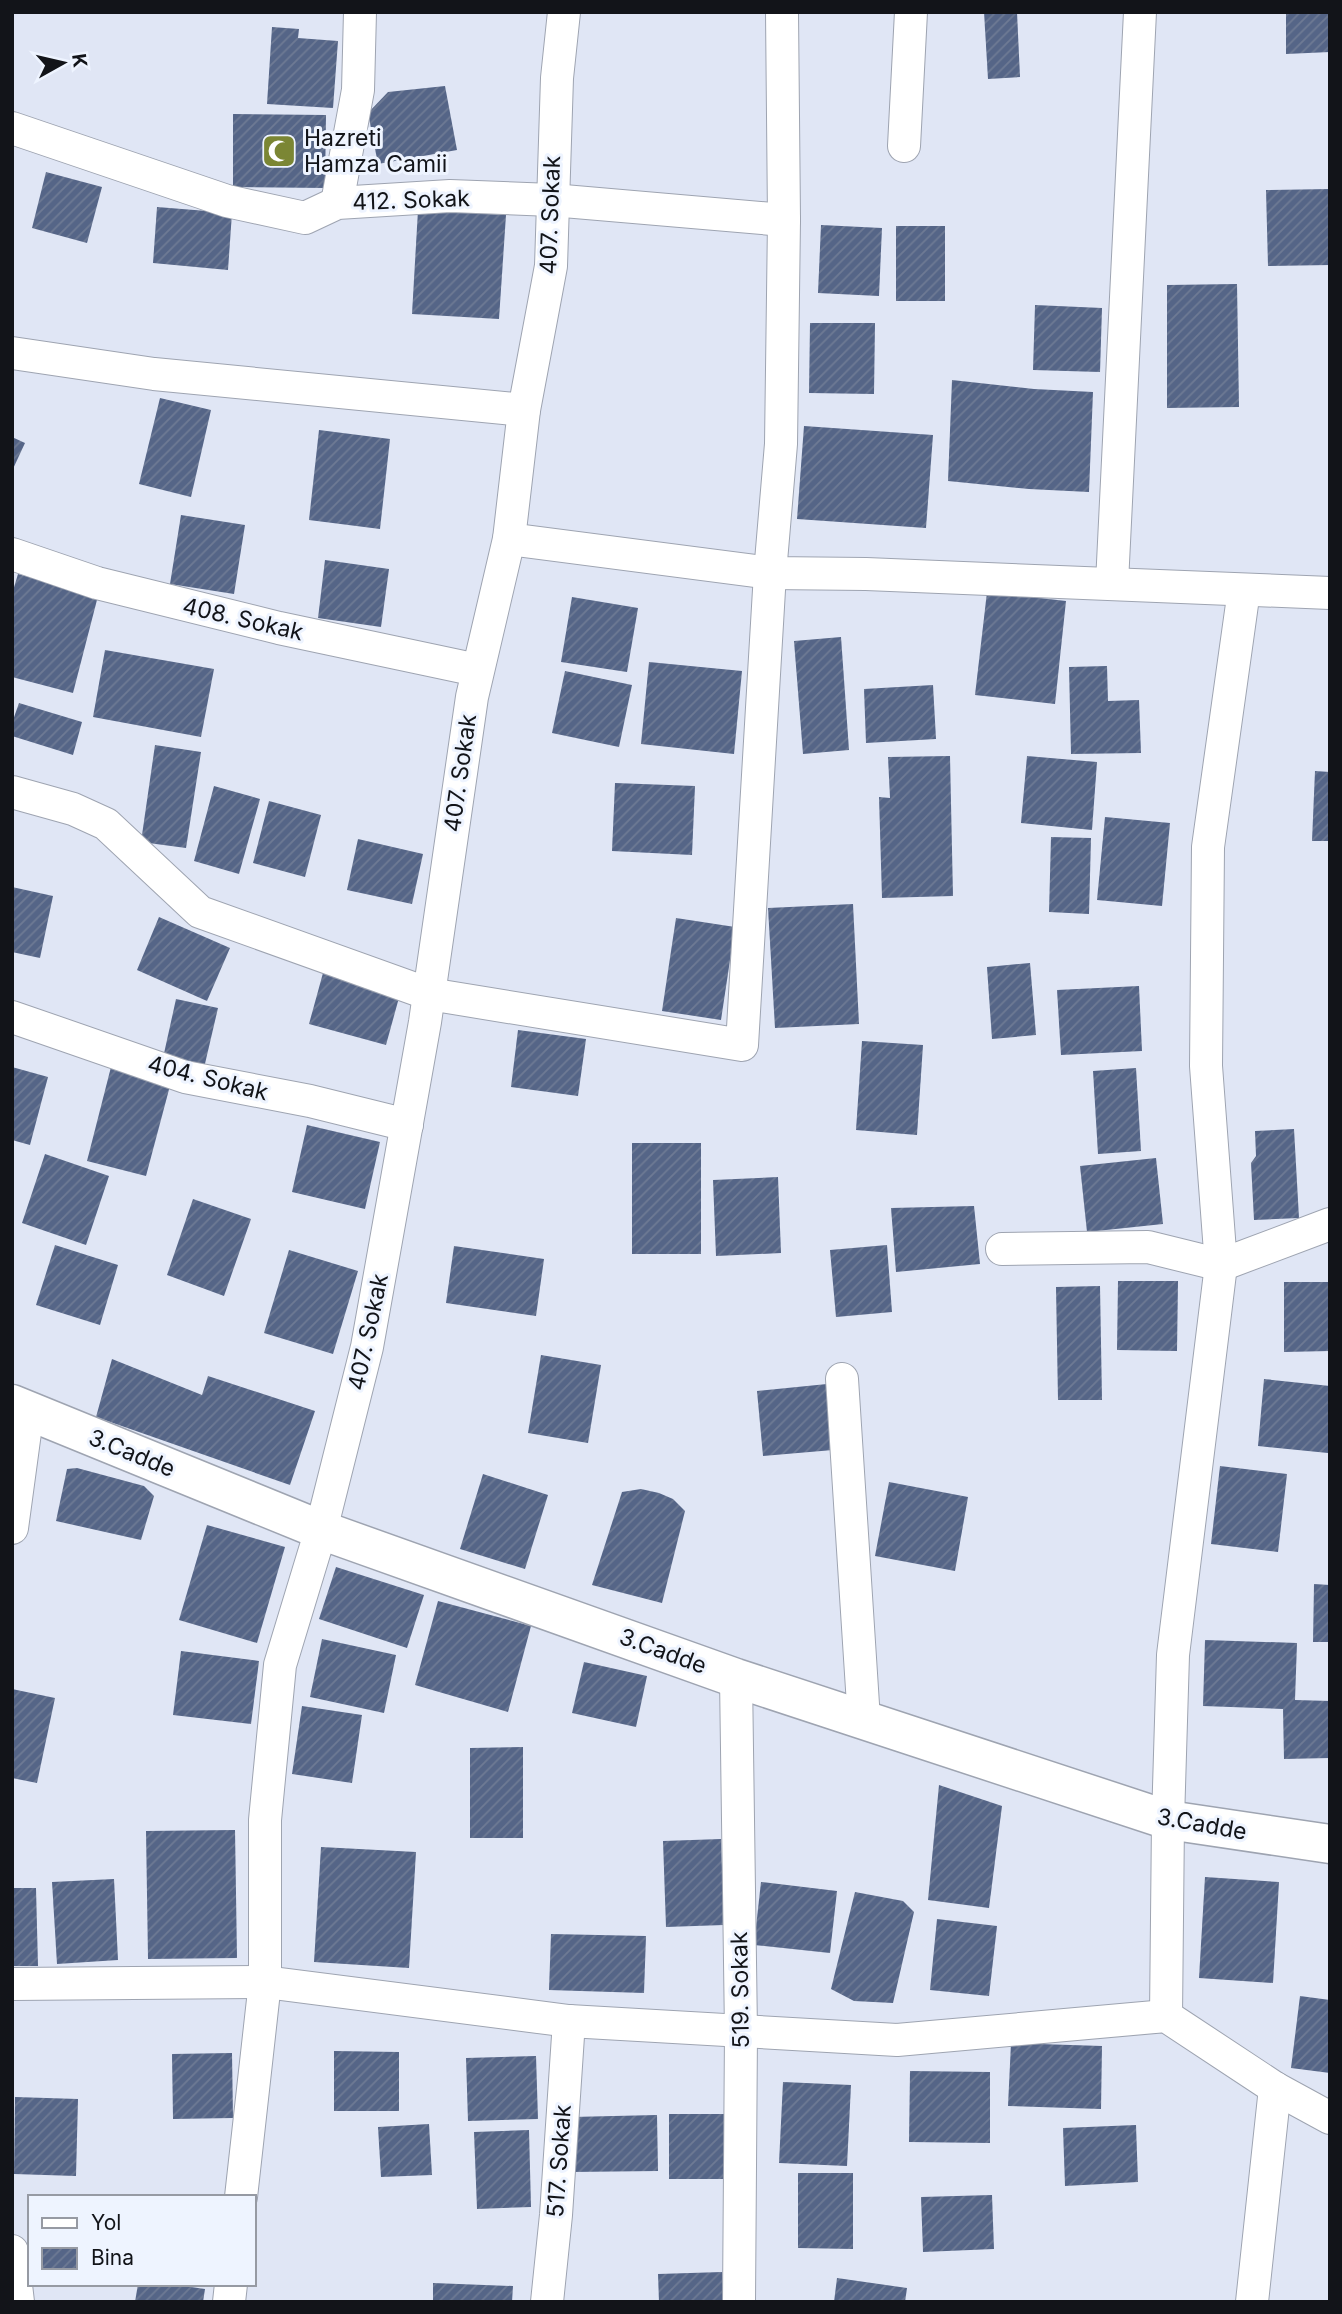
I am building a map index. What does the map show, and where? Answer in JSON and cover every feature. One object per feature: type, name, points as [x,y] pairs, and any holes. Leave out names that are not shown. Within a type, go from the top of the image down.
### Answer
[{"type":"street","points":[[337,203],[358,90],[360,12]]},
{"type":"street","name":"407. Sokak","points":[[241,2195],[265,1982],[265,1820],[280,1665],[321,1530],[367,1348],[429,994],[471,696],[509,539],[524,410],[551,266],[556,78],[564,12]]},
{"type":"street","points":[[12,792],[73,809],[106,824],[200,912],[429,994],[742,1045],[780,444],[784,220],[782,12]]},
{"type":"street","points":[[904,146],[911,12]]},
{"type":"street","points":[[1112,583],[1140,12]]},
{"type":"street","name":"412. Sokak","points":[[12,128],[227,201],[305,218],[337,203],[450,196],[552,200],[784,220]]},
{"type":"street","points":[[12,354],[154,374],[524,410]]},
{"type":"street","points":[[509,539],[770,573],[1112,583],[1330,593]]},
{"type":"street","name":"408. Sokak","points":[[12,554],[97,583],[279,628],[477,670]]},
{"type":"street","points":[[1167,2016],[1168,1821],[1173,1654],[1222,1265],[1206,1066],[1208,847],[1244,590]]},
{"type":"street","name":"404. Sokak","points":[[12,1017],[185,1077],[310,1101],[407,1125]]},
{"type":"street","points":[[1002,1249],[1147,1247],[1222,1265],[1330,1224]]},
{"type":"street","points":[[842,1379],[864,1720]]},
{"type":"street","points":[[12,1528],[20,1407]]},
{"type":"street","name":"3.Cadde","points":[[20,1407],[321,1530],[736,1678],[1168,1821],[1330,1844]]},
{"type":"street","name":"519. Sokak","points":[[736,1678],[741,2032],[739,2302]]},
{"type":"street","points":[[12,1984],[265,1982],[569,2021],[897,2040],[1167,2016],[1275,2088],[1330,2118]]},
{"type":"street","name":"517. Sokak","points":[[547,2302],[556,2215],[569,2021]]},
{"type":"street","points":[[1252,2302],[1275,2088]]},
{"type":"street","points":[[12,2251],[18,2302]]},
{"type":"building","points":[[984,12],[1017,12],[1020,77],[988,79]]},
{"type":"building","points":[[1286,12],[1330,12],[1330,52],[1286,54]]},
{"type":"building","points":[[272,27],[299,29],[298,38],[338,41],[333,108],[267,104]]},
{"type":"building","points":[[445,86],[457,150],[378,164],[368,113],[388,92]]},
{"type":"building","name":"Hazreti Hamza Camii","points":[[233,114],[326,115],[325,188],[233,187]]},
{"type":"building","points":[[46,172],[102,187],[87,243],[32,228]]},
{"type":"building","points":[[1330,189],[1330,265],[1268,266],[1266,190]]},
{"type":"building","points":[[157,207],[232,213],[228,270],[153,263]]},
{"type":"building","points":[[418,210],[506,215],[499,319],[412,314]]},
{"type":"building","points":[[821,225],[882,228],[879,296],[818,293]]},
{"type":"building","points":[[896,226],[945,226],[945,301],[896,301]]},
{"type":"building","points":[[1237,284],[1239,407],[1167,408],[1167,285]]},
{"type":"building","points":[[1035,305],[1102,308],[1100,372],[1033,370]]},
{"type":"building","points":[[810,323],[875,323],[874,394],[809,393]]},
{"type":"building","points":[[952,380],[1093,392],[1089,492],[948,481]]},
{"type":"building","points":[[160,398],[211,410],[191,497],[139,484]]},
{"type":"building","points":[[804,426],[933,435],[926,528],[797,519]]},
{"type":"building","points":[[319,430],[390,439],[380,529],[309,520]]},
{"type":"building","points":[[12,437],[25,443],[12,471]]},
{"type":"building","points":[[181,515],[245,525],[234,594],[170,584]]},
{"type":"building","points":[[325,560],[389,569],[381,627],[318,618]]},
{"type":"building","points":[[18,574],[98,596],[73,693],[12,677],[12,594]]},
{"type":"building","points":[[987,592],[1066,601],[1055,704],[975,695]]},
{"type":"building","points":[[572,597],[638,608],[627,672],[561,662]]},
{"type":"building","points":[[841,637],[849,750],[803,754],[794,641]]},
{"type":"building","points":[[105,650],[214,669],[201,737],[93,717]]},
{"type":"building","points":[[649,662],[742,671],[734,754],[641,744]]},
{"type":"building","points":[[1107,666],[1108,701],[1139,700],[1141,753],[1071,754],[1069,667]]},
{"type":"building","points":[[565,671],[632,685],[619,747],[552,733]]},
{"type":"building","points":[[933,685],[936,739],[866,743],[864,689]]},
{"type":"building","points":[[19,703],[82,722],[73,755],[12,736],[12,723]]},
{"type":"building","points":[[155,745],[201,752],[186,848],[141,842]]},
{"type":"building","points":[[950,756],[953,896],[882,898],[879,797],[890,798],[888,757]]},
{"type":"building","points":[[1027,756],[1097,762],[1092,830],[1021,823]]},
{"type":"building","points":[[1315,771],[1330,772],[1330,841],[1312,841]]},
{"type":"building","points":[[615,783],[695,786],[692,855],[612,851]]},
{"type":"building","points":[[214,786],[260,799],[239,874],[194,861]]},
{"type":"building","points":[[269,801],[321,815],[305,877],[253,863]]},
{"type":"building","points":[[1105,817],[1170,823],[1162,906],[1097,900]]},
{"type":"building","points":[[1051,837],[1091,838],[1089,914],[1049,912]]},
{"type":"building","points":[[358,839],[423,854],[412,904],[347,890]]},
{"type":"building","points":[[12,887],[53,896],[40,958],[12,952]]},
{"type":"building","points":[[853,904],[859,1024],[775,1028],[768,908]]},
{"type":"building","points":[[159,917],[230,948],[207,1001],[137,970]]},
{"type":"building","points":[[676,918],[735,927],[721,1020],[662,1011]]},
{"type":"building","points":[[1030,963],[1036,1035],[992,1039],[987,967]]},
{"type":"building","points":[[323,973],[400,994],[386,1045],[309,1024]]},
{"type":"building","points":[[1139,986],[1142,1051],[1061,1055],[1057,990]]},
{"type":"building","points":[[176,999],[218,1008],[204,1068],[163,1058]]},
{"type":"building","points":[[518,1030],[586,1039],[578,1096],[511,1087]]},
{"type":"building","points":[[862,1041],[923,1045],[917,1135],[856,1130]]},
{"type":"building","points":[[12,1067],[48,1077],[30,1145],[12,1140]]},
{"type":"building","points":[[111,1067],[171,1082],[146,1176],[87,1161]]},
{"type":"building","points":[[1136,1068],[1141,1151],[1098,1154],[1093,1071]]},
{"type":"building","points":[[307,1125],[380,1142],[365,1209],[292,1192]]},
{"type":"building","points":[[1294,1129],[1299,1218],[1254,1220],[1251,1163],[1256,1156],[1255,1131]]},
{"type":"building","points":[[632,1143],[701,1143],[701,1254],[632,1254]]},
{"type":"building","points":[[45,1154],[109,1176],[86,1245],[22,1223]]},
{"type":"building","points":[[1156,1158],[1163,1224],[1087,1232],[1080,1166]]},
{"type":"building","points":[[778,1177],[781,1253],[716,1256],[713,1180]]},
{"type":"building","points":[[193,1199],[251,1219],[224,1296],[167,1275]]},
{"type":"building","points":[[974,1206],[980,1264],[896,1272],[891,1208]]},
{"type":"building","points":[[55,1245],[118,1265],[100,1325],[36,1305]]},
{"type":"building","points":[[887,1245],[892,1312],[836,1317],[830,1250]]},
{"type":"building","points":[[454,1246],[544,1259],[536,1316],[446,1303]]},
{"type":"building","points":[[289,1250],[358,1271],[333,1354],[264,1333]]},
{"type":"building","points":[[1118,1281],[1178,1281],[1177,1351],[1117,1350]]},
{"type":"building","points":[[1284,1282],[1330,1282],[1330,1351],[1284,1352]]},
{"type":"building","points":[[1100,1286],[1102,1400],[1058,1400],[1056,1287]]},
{"type":"building","points":[[541,1355],[601,1365],[588,1443],[528,1433]]},
{"type":"building","points":[[112,1359],[202,1395],[208,1376],[315,1411],[290,1485],[96,1417]]},
{"type":"building","points":[[1264,1379],[1330,1386],[1328,1453],[1258,1446]]},
{"type":"building","points":[[827,1384],[833,1450],[763,1456],[757,1391]]},
{"type":"building","points":[[1220,1466],[1287,1474],[1278,1552],[1211,1544]]},
{"type":"building","points":[[77,1468],[144,1486],[154,1496],[141,1540],[56,1521],[67,1469]]},
{"type":"building","points":[[483,1474],[548,1495],[525,1569],[460,1549]]},
{"type":"building","points":[[889,1482],[968,1497],[955,1571],[875,1556]]},
{"type":"building","points":[[641,1489],[673,1499],[685,1511],[662,1603],[592,1585],[622,1492]]},
{"type":"building","points":[[207,1525],[285,1547],[257,1643],[179,1620]]},
{"type":"building","points":[[336,1567],[424,1595],[407,1648],[319,1619]]},
{"type":"building","points":[[1314,1584],[1330,1585],[1330,1642],[1313,1642]]},
{"type":"building","points":[[438,1601],[531,1626],[508,1712],[415,1685]]},
{"type":"building","points":[[322,1639],[396,1655],[384,1713],[310,1697]]},
{"type":"building","points":[[1205,1640],[1297,1643],[1295,1700],[1330,1701],[1330,1758],[1284,1759],[1283,1709],[1203,1706]]},
{"type":"building","points":[[181,1651],[259,1661],[251,1724],[173,1715]]},
{"type":"building","points":[[584,1662],[647,1676],[636,1727],[572,1713]]},
{"type":"building","points":[[12,1689],[55,1698],[37,1783],[12,1778]]},
{"type":"building","points":[[302,1706],[362,1715],[352,1783],[292,1774]]},
{"type":"building","points":[[523,1747],[523,1838],[470,1838],[470,1748]]},
{"type":"building","points":[[939,1785],[1002,1806],[989,1908],[928,1900]]},
{"type":"building","points":[[235,1830],[237,1958],[148,1959],[146,1831]]},
{"type":"building","points":[[721,1839],[724,1925],[666,1927],[663,1841]]},
{"type":"building","points":[[321,1847],[416,1852],[409,1968],[314,1962]]},
{"type":"building","points":[[1205,1877],[1279,1882],[1273,1983],[1199,1978]]},
{"type":"building","points":[[114,1879],[118,1960],[57,1964],[52,1882]]},
{"type":"building","points":[[761,1882],[837,1891],[830,1953],[754,1945]]},
{"type":"building","points":[[12,1888],[36,1888],[38,1966],[12,1966]]},
{"type":"building","points":[[855,1892],[903,1901],[914,1912],[893,2003],[854,2001],[831,1989]]},
{"type":"building","points":[[937,1919],[997,1926],[989,1996],[930,1990]]},
{"type":"building","points":[[551,1934],[646,1936],[644,1993],[549,1990]]},
{"type":"building","points":[[1300,1996],[1330,2000],[1330,2073],[1291,2068]]},
{"type":"building","points":[[1011,2043],[1102,2046],[1101,2109],[1008,2106]]},
{"type":"building","points":[[334,2051],[399,2052],[399,2111],[334,2111]]},
{"type":"building","points":[[232,2053],[233,2118],[173,2119],[172,2054]]},
{"type":"building","points":[[536,2056],[538,2119],[468,2121],[466,2058]]},
{"type":"building","points":[[910,2071],[990,2072],[990,2143],[909,2142]]},
{"type":"building","points":[[783,2082],[851,2085],[847,2166],[779,2163]]},
{"type":"building","points":[[15,2097],[78,2099],[76,2176],[14,2174]]},
{"type":"building","points":[[669,2114],[725,2114],[725,2179],[669,2179]]},
{"type":"building","points":[[657,2115],[658,2171],[571,2172],[571,2117]]},
{"type":"building","points":[[429,2124],[432,2175],[381,2177],[378,2127]]},
{"type":"building","points":[[1136,2125],[1138,2182],[1065,2186],[1063,2128]]},
{"type":"building","points":[[529,2130],[531,2207],[477,2209],[474,2132]]},
{"type":"building","points":[[798,2173],[853,2173],[853,2249],[798,2248]]},
{"type":"building","points":[[992,2195],[994,2249],[923,2252],[921,2197]]},
{"type":"building","points":[[722,2272],[723,2302],[659,2302],[658,2274]]},
{"type":"building","points":[[837,2278],[907,2288],[905,2302],[834,2302]]},
{"type":"building","points":[[433,2283],[513,2286],[512,2302],[433,2302]]},
{"type":"building","points":[[138,2286],[205,2289],[203,2302],[135,2302]]},
{"type":"place","name":"Hazreti Hamza Camii","points":[[279,151]]}]
